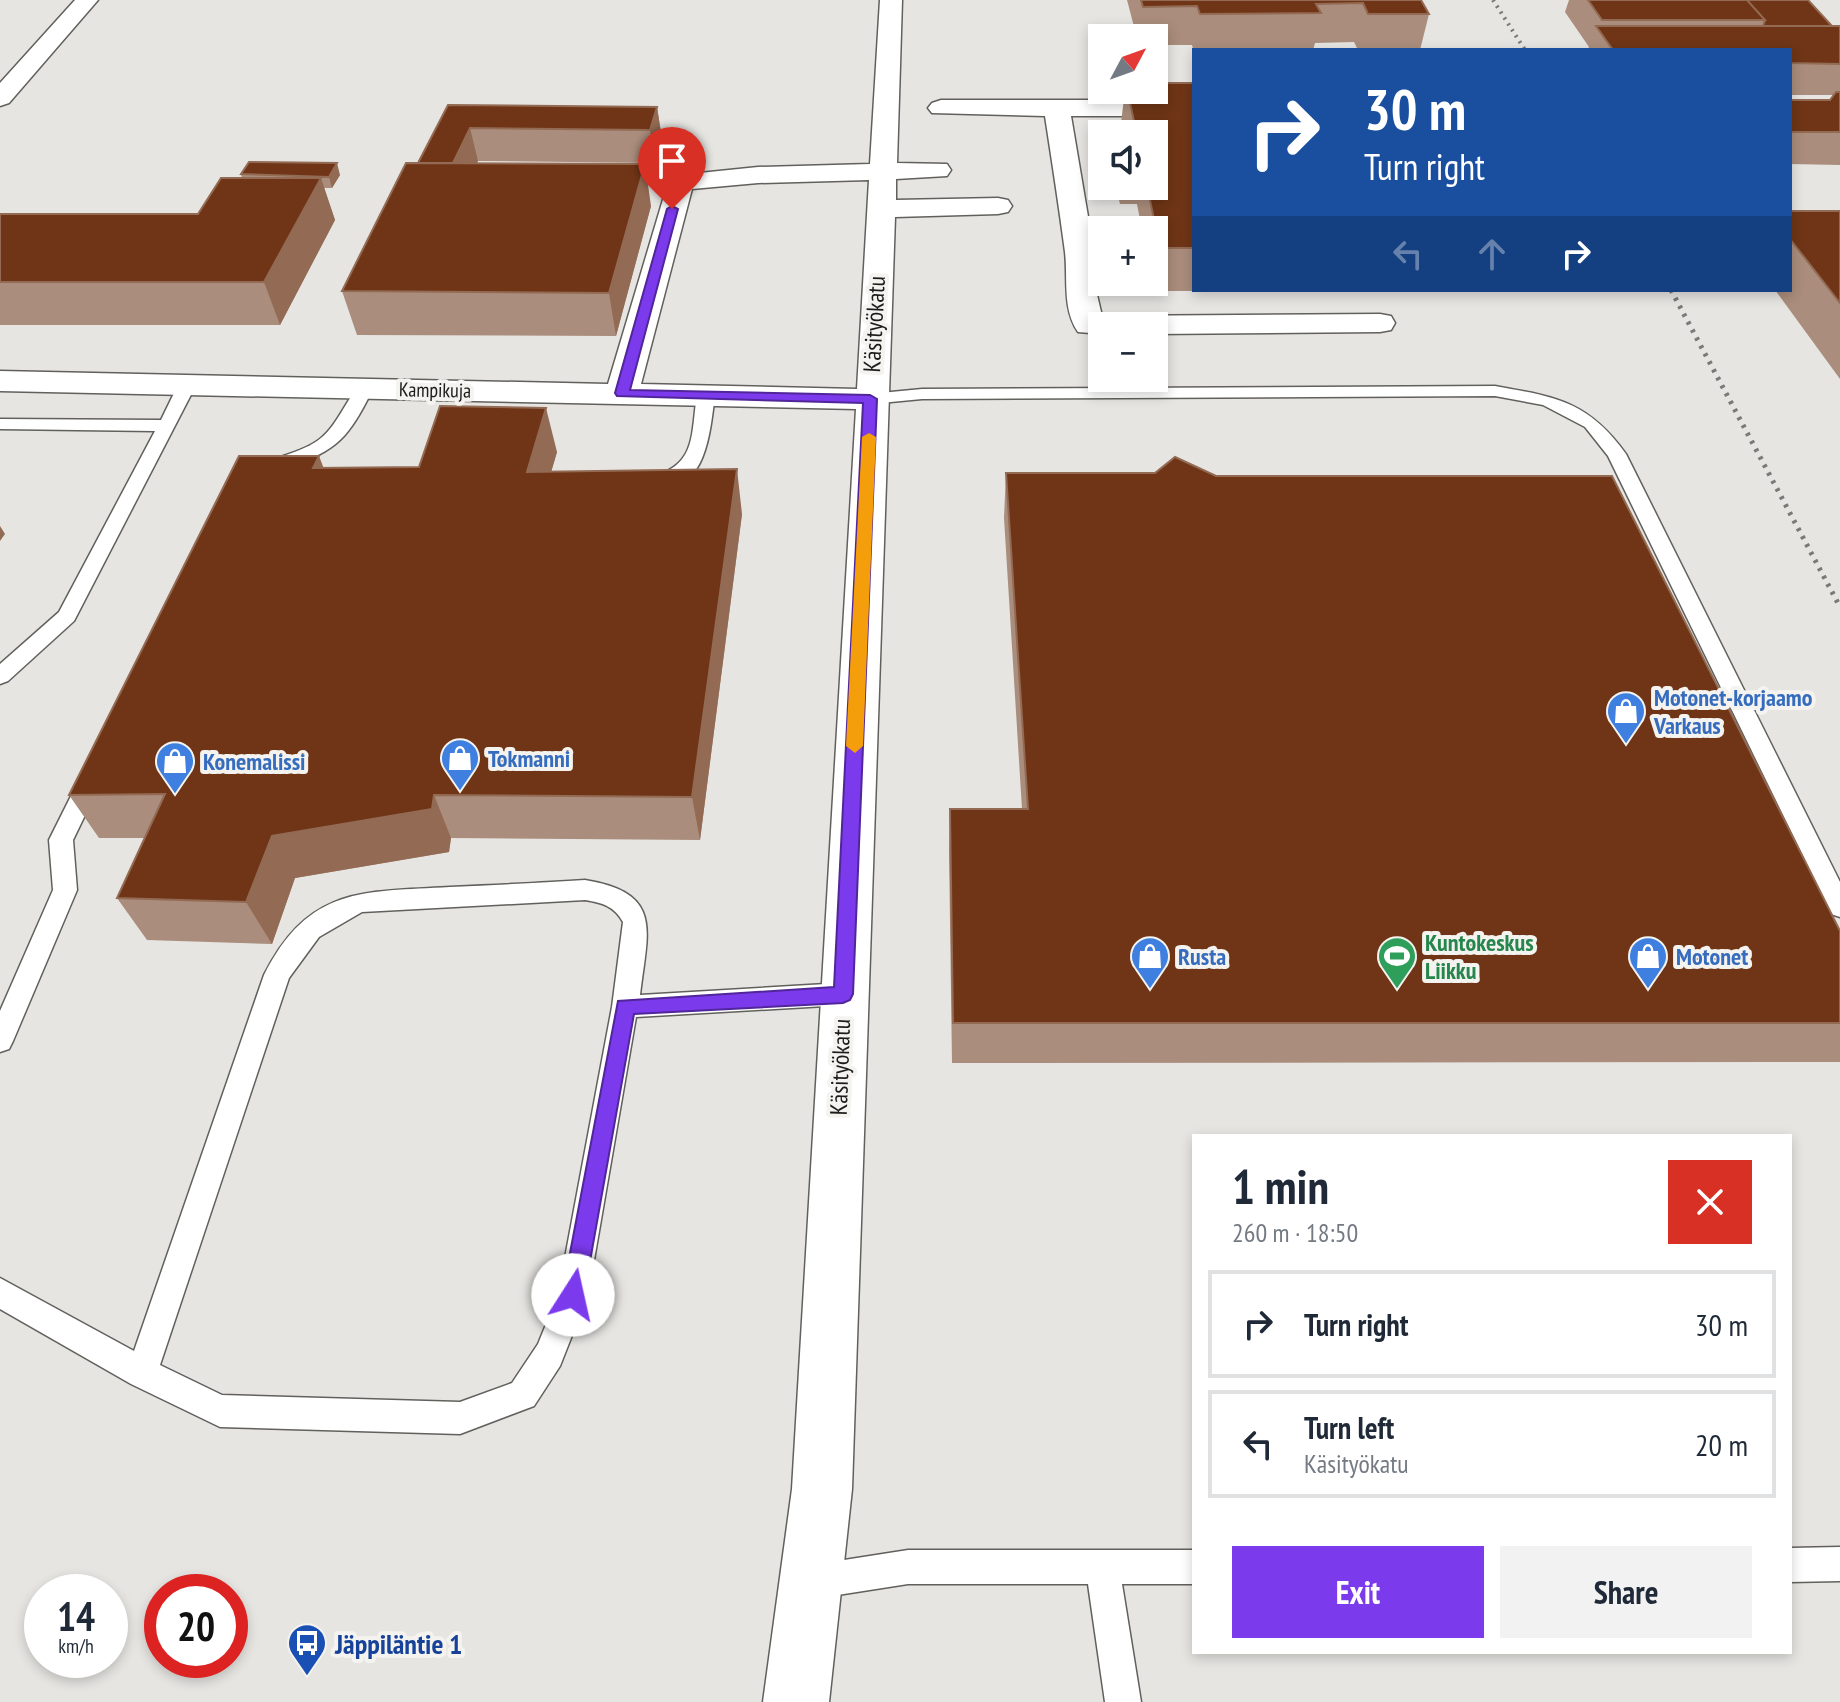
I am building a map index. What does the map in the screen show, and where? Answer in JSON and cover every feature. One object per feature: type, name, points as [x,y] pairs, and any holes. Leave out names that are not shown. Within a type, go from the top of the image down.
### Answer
[{"type":"street","points":[[0,98],[87,0]]},
{"type":"street","name":"Käsityökatu","points":[[796,1702],[822,1489],[870,399],[891,0]]},
{"type":"street","points":[[941,108],[1192,108]]},
{"type":"street","points":[[1057,109],[1080,258],[1079,282],[1089,325],[1380,323]]},
{"type":"street","points":[[881,191],[937,170]]},
{"type":"street","points":[[622,393],[680,182],[758,175],[998,206]]},
{"type":"street","name":"Kampikuja","points":[[0,381],[870,399]]},
{"type":"lane","points":[[0,676],[67,616],[187,385]]},
{"type":"lane","points":[[255,472],[323,447],[342,434],[364,389]]},
{"type":"lane","points":[[870,399],[922,394],[1495,391],[1548,401],[1591,423],[1617,454],[1840,907]]},
{"type":"lane","points":[[641,480],[668,479],[686,471],[695,460],[706,395]]},
{"type":"lane","points":[[0,424],[167,426]]},
{"type":"lane","points":[[0,1041],[65,890],[61,840],[102,754]]},
{"type":"lane","points":[[0,1293],[142,1373],[220,1411],[460,1418],[523,1395],[549,1355],[573,1295],[625,1007],[636,922],[627,906],[610,894],[585,890],[360,902],[325,916],[300,939],[277,975],[142,1373]]},
{"type":"lane","points":[[625,1007],[843,994]]},
{"type":"lane","points":[[1792,1565],[1840,1564]]},
{"type":"lane","points":[[1102,1566],[1123,1702]]},
{"type":"lane","points":[[810,1583],[908,1567],[1192,1567]]},
{"type":"building","points":[[1141,0],[1421,0],[1429,14],[1368,14],[1363,3],[1316,4],[1321,13],[1200,14],[1197,6],[1143,7]]},
{"type":"building","points":[[1588,0],[1747,0],[1765,20],[1602,20]]},
{"type":"building","points":[[1747,0],[1808,0],[1832,26],[1763,26],[1765,20]]},
{"type":"building","points":[[1596,26],[1840,26],[1840,64],[1792,63],[1792,48],[1612,48]]},
{"type":"building","points":[[1168,83],[1192,83],[1192,248],[1168,248],[1168,216],[1153,216],[1150,200],[1168,200],[1168,120],[1134,120],[1130,104],[1168,104]]},
{"type":"building","points":[[1836,92],[1840,92],[1840,132],[1792,132],[1792,100],[1830,100]]},
{"type":"building","points":[[448,105],[657,107],[650,130],[470,128],[453,163],[418,163]]},
{"type":"building","points":[[249,162],[337,163],[329,177],[241,174]]},
{"type":"building","points":[[406,163],[645,164],[609,293],[342,291]]},
{"type":"building","points":[[221,178],[321,178],[264,282],[0,282],[0,214],[198,214]]},
{"type":"building","points":[[1792,211],[1840,211],[1840,303],[1792,242]]},
{"type":"building","points":[[440,406],[546,408],[527,472],[737,469],[692,797],[434,795],[432,809],[272,836],[246,902],[117,898],[165,794],[69,795],[239,456],[319,456],[313,468],[419,467]]},
{"type":"building","points":[[1175,457],[1216,476],[1612,476],[1840,931],[1840,1023],[953,1023],[950,809],[1028,809],[1006,473],[1155,473]]},
{"type":"railway","points":[[1493,0],[1524,48]]},
{"type":"railway","points":[[1672,292],[1840,607]]},
{"type":"slow traffic","points":[[855,746],[869,437]]},
{"type":"place","name":"Motonet-korjaamo Varkaus","points":[[1626,745]]},
{"type":"place","name":"Tokmanni","points":[[460,792]]},
{"type":"place","name":"Konemalissi","points":[[175,795]]},
{"type":"place","name":"Rusta","points":[[1150,990]]},
{"type":"place","name":"Kuntokeskus Liikku","points":[[1397,990]]},
{"type":"place","name":"Motonet","points":[[1648,990]]},
{"type":"place","name":"Jäppiläntie 1","points":[[307,1677]]},
{"type":"route","points":[[573,1295],[625,1007],[843,994],[870,399],[622,393],[672,209]]}]
